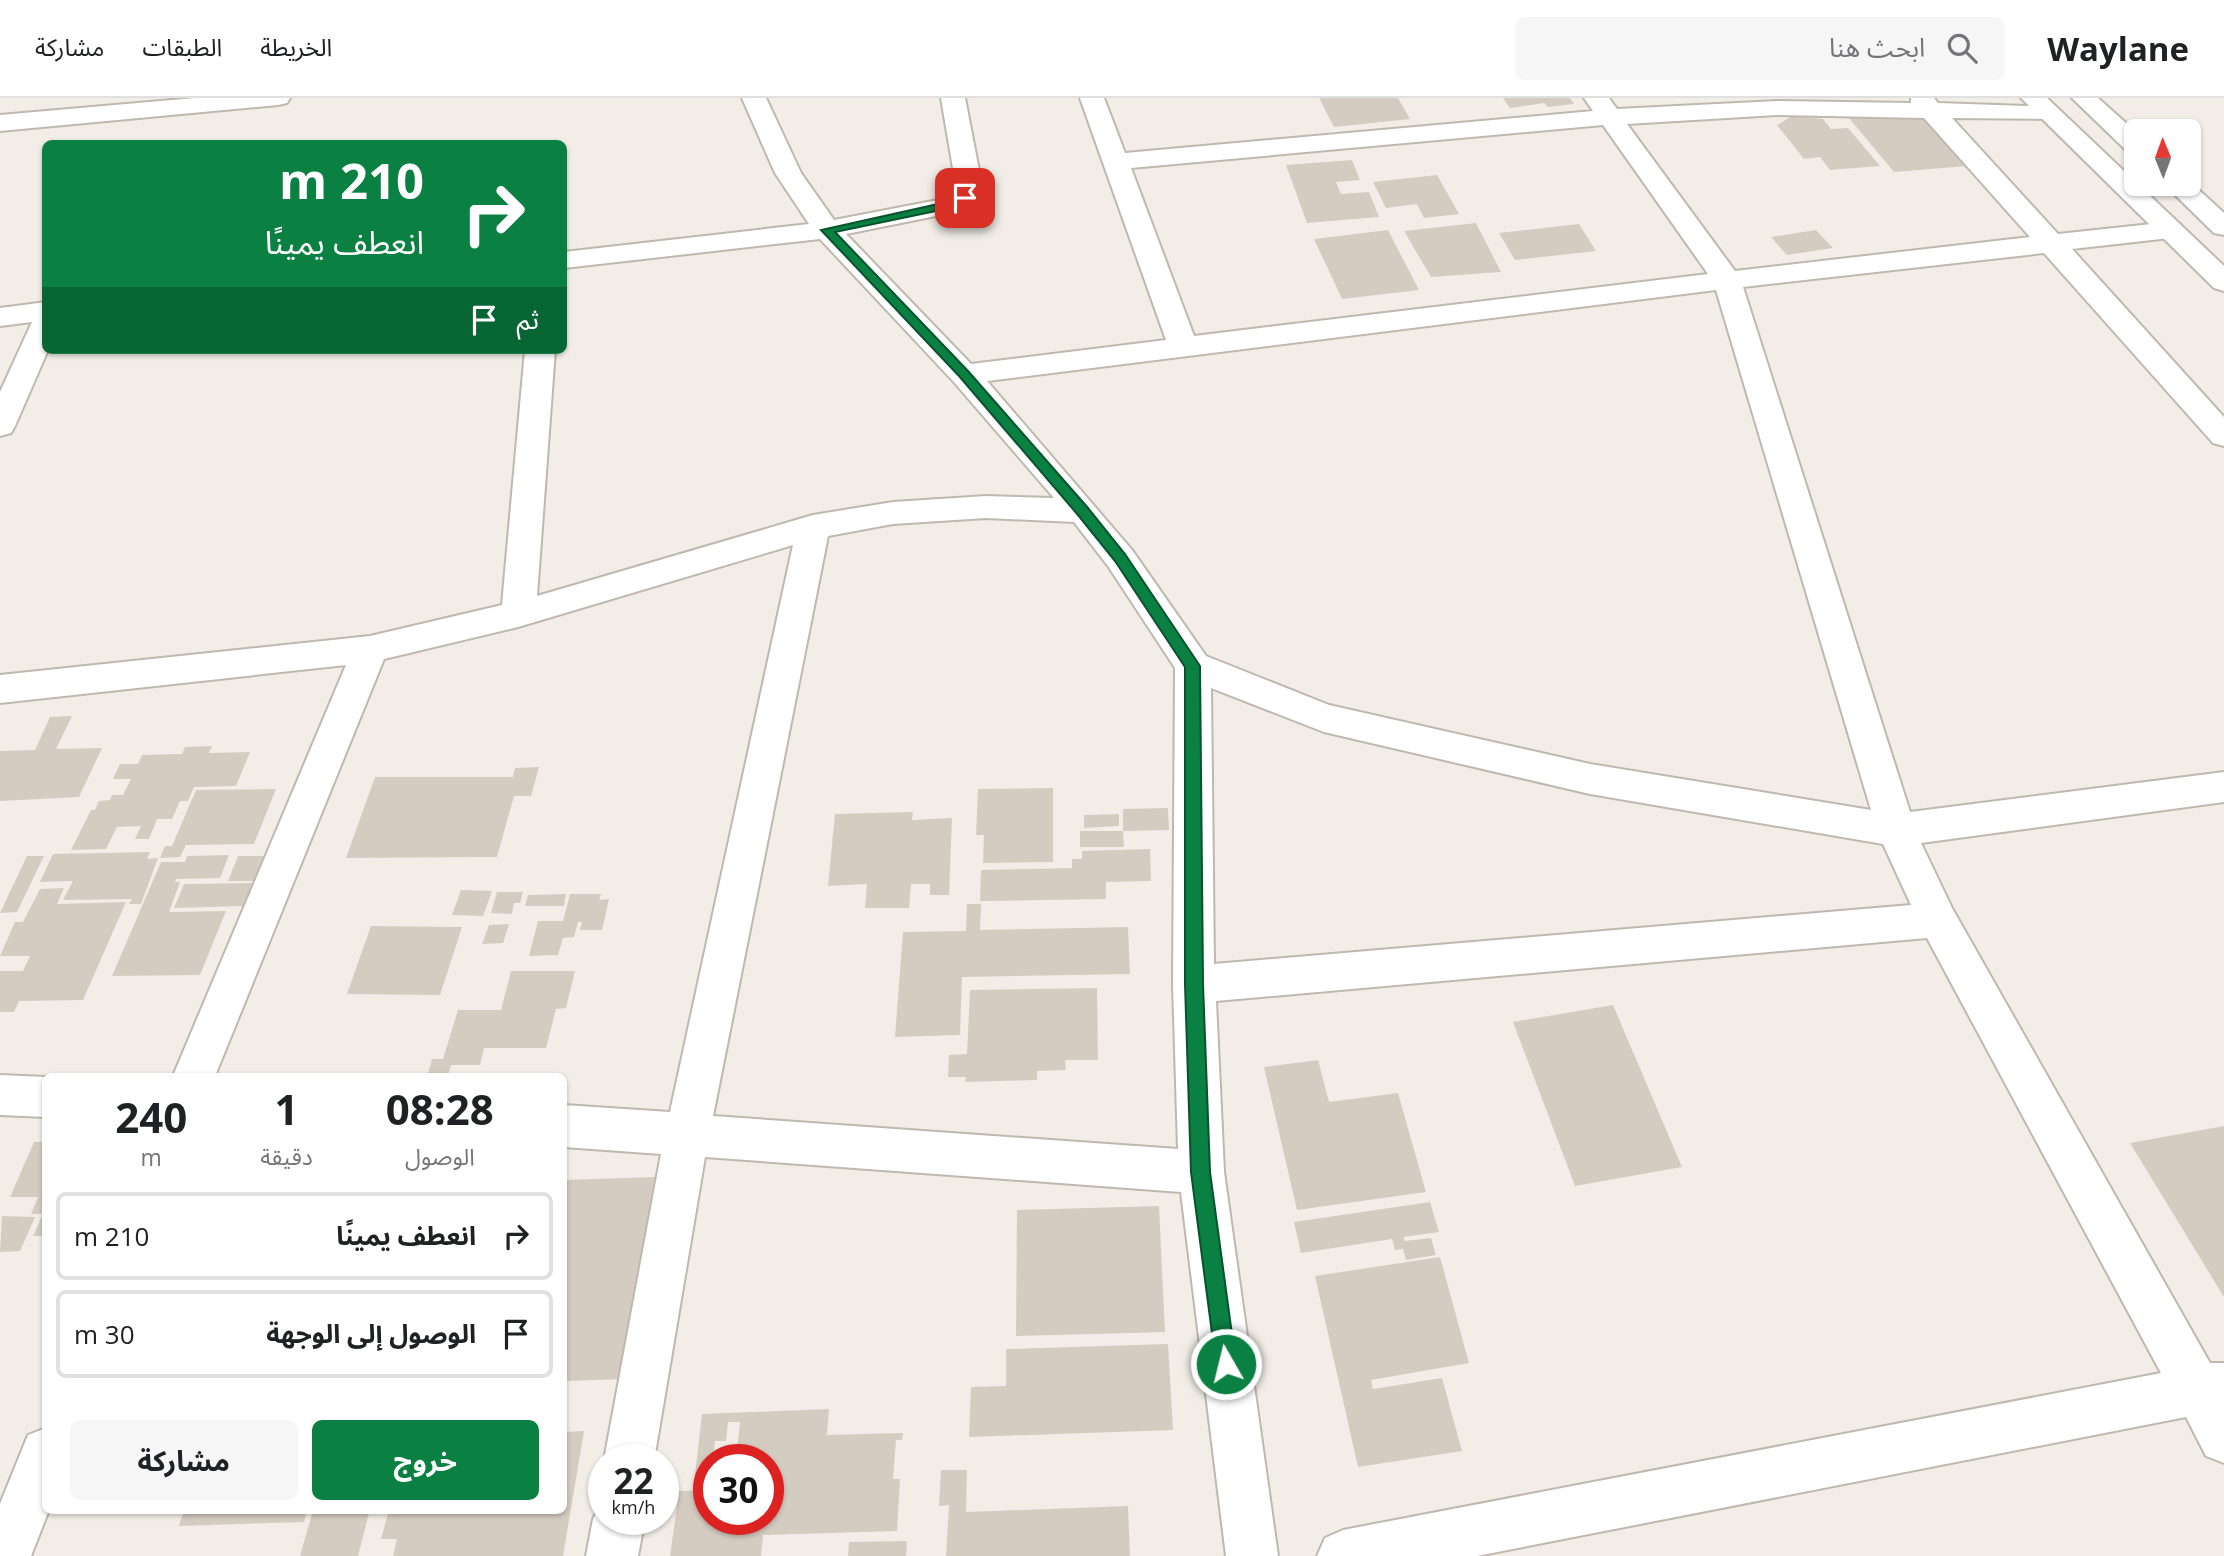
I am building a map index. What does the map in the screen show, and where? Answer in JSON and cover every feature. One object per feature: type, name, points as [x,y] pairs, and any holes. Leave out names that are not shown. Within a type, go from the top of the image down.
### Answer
[{"type":"street","points":[[0,123],[278,98]]},
{"type":"street","points":[[754,98],[788,173],[827,230],[964,374],[1083,511],[1120,558],[1193,666],[1194,984],[1201,1172],[1252,1556]]},
{"type":"street","points":[[567,260],[827,230],[951,205],[965,198],[969,186],[953,98]]},
{"type":"street","points":[[1091,98],[1183,346]]},
{"type":"street","points":[[2084,98],[2124,135]]},
{"type":"street","points":[[1926,104],[2224,436]]},
{"type":"street","points":[[1116,162],[1603,108],[2040,105],[2170,230],[2218,269]]},
{"type":"street","points":[[1603,108],[1727,280],[1896,830],[1938,920],[2211,1388],[2224,1438]]},
{"type":"street","points":[[2190,196],[2224,228]]},
{"type":"street","points":[[964,374],[1727,280],[2170,230]]},
{"type":"street","points":[[0,317],[42,312]]},
{"type":"street","points":[[0,426],[42,331]]},
{"type":"street","points":[[518,614],[540,354]]},
{"type":"street","points":[[0,689],[370,649],[518,614],[813,527],[893,513],[986,508],[1083,511]]},
{"type":"street","points":[[632,1444],[687,1133],[813,527]]},
{"type":"street","points":[[195,1073],[370,649]]},
{"type":"street","points":[[1193,666],[1337,721],[1590,779],[1896,830],[2224,787]]},
{"type":"street","points":[[1194,984],[1938,920]]},
{"type":"street","points":[[0,1096],[42,1097]]},
{"type":"street","points":[[567,1125],[1201,1172]]},
{"type":"street","points":[[1343,1556],[2211,1388]]},
{"type":"street","points":[[5,1556],[42,1463]]},
{"type":"street","points":[[612,1556],[616,1535]]},
{"type":"building","points":[[1319,98],[1398,98],[1410,119],[1334,127]]},
{"type":"building","points":[[1503,98],[1570,98],[1574,104],[1548,107],[1544,103],[1510,108]]},
{"type":"building","points":[[1930,111],[1979,165],[1894,172],[1849,118]]},
{"type":"building","points":[[1792,116],[1823,119],[1831,129],[1848,128],[1880,166],[1830,170],[1820,157],[1804,159],[1777,125]]},
{"type":"building","points":[[1352,160],[1360,180],[1336,182],[1341,194],[1369,192],[1379,217],[1307,223],[1286,165]]},
{"type":"building","points":[[1437,175],[1459,214],[1424,218],[1417,204],[1386,208],[1373,182]]},
{"type":"building","points":[[1476,223],[1501,272],[1431,277],[1404,231]]},
{"type":"building","points":[[1579,224],[1596,251],[1515,260],[1499,233]]},
{"type":"building","points":[[1388,230],[1419,290],[1342,299],[1314,239]]},
{"type":"building","points":[[1816,230],[1833,248],[1787,255],[1771,237]]},
{"type":"building","points":[[72,716],[56,749],[102,748],[79,797],[0,801],[0,751],[35,750],[50,717]]},
{"type":"building","points":[[212,746],[209,753],[250,752],[236,786],[194,787],[188,801],[180,801],[172,819],[157,819],[149,839],[135,839],[141,826],[117,827],[106,849],[71,850],[91,810],[95,810],[99,801],[110,800],[112,795],[123,795],[131,779],[113,779],[120,764],[138,764],[142,755],[182,754],[185,747]]},
{"type":"building","points":[[539,767],[531,796],[514,796],[497,857],[346,858],[375,777],[513,777],[515,768]]},
{"type":"building","points":[[1053,788],[1053,862],[983,863],[984,835],[976,835],[978,789]]},
{"type":"building","points":[[276,789],[254,844],[186,845],[180,857],[160,858],[165,846],[172,846],[196,790]]},
{"type":"building","points":[[1168,808],[1169,830],[1123,831],[1123,809]]},
{"type":"building","points":[[913,812],[912,820],[952,818],[949,895],[930,895],[930,884],[911,884],[909,908],[865,908],[867,884],[828,886],[835,814]]},
{"type":"building","points":[[1119,814],[1119,826],[1084,828],[1084,815]]},
{"type":"building","points":[[1080,831],[1123,831],[1124,847],[1080,847]]},
{"type":"building","points":[[1150,849],[1151,881],[1106,882],[1106,899],[980,901],[981,870],[1072,868],[1072,859],[1082,859],[1082,851]]},
{"type":"building","points":[[150,852],[147,859],[158,858],[141,904],[129,904],[132,899],[63,900],[73,881],[40,882],[53,854]]},
{"type":"building","points":[[229,855],[220,878],[176,879],[175,882],[180,882],[169,912],[226,911],[200,975],[112,976],[161,862],[185,862],[187,856]]},
{"type":"building","points":[[27,856],[44,856],[17,912],[0,913]]},
{"type":"building","points":[[238,856],[266,856],[256,881],[228,881]]},
{"type":"building","points":[[255,883],[245,906],[174,908],[184,884]]},
{"type":"building","points":[[64,888],[57,904],[126,902],[83,1000],[19,1001],[14,1012],[0,1012],[0,971],[23,971],[30,956],[0,956],[15,922],[23,922],[40,889]]},
{"type":"building","points":[[461,890],[492,891],[483,916],[452,915]]},
{"type":"building","points":[[497,892],[523,892],[520,903],[514,903],[512,914],[491,913]]},
{"type":"building","points":[[566,894],[564,906],[525,906],[528,895]]},
{"type":"building","points":[[570,894],[601,894],[599,900],[609,899],[602,930],[580,930],[582,922],[578,922],[574,937],[563,938],[558,955],[529,956],[538,921],[563,921]]},
{"type":"building","points":[[967,904],[981,904],[980,930],[1128,927],[1130,974],[962,977],[960,1035],[895,1037],[903,932],[966,931]]},
{"type":"building","points":[[509,924],[503,943],[482,944],[489,925]]},
{"type":"building","points":[[371,926],[462,927],[440,995],[347,994]]},
{"type":"building","points":[[511,971],[575,971],[566,1008],[556,1009],[546,1048],[484,1048],[480,1065],[451,1065],[449,1073],[428,1073],[432,1059],[443,1059],[458,1010],[501,1010]]},
{"type":"building","points":[[1097,988],[1098,1060],[1065,1060],[1066,1070],[1037,1071],[1037,1080],[965,1082],[966,1077],[948,1077],[949,1055],[967,1054],[970,990]]},
{"type":"building","points":[[1613,1005],[1682,1167],[1575,1186],[1513,1022]]},
{"type":"building","points":[[1318,1060],[1329,1102],[1398,1093],[1426,1192],[1297,1210],[1264,1067]]},
{"type":"building","points":[[2224,1126],[2224,1297],[2130,1143]]},
{"type":"building","points":[[34,1142],[42,1142],[42,1214],[31,1214],[38,1197],[10,1197]]},
{"type":"building","points":[[658,1177],[625,1379],[567,1381],[567,1180]]},
{"type":"building","points":[[1430,1202],[1439,1232],[1404,1237],[1404,1241],[1431,1238],[1436,1255],[1406,1260],[1403,1249],[1395,1250],[1392,1239],[1301,1253],[1294,1222]]},
{"type":"building","points":[[1159,1206],[1165,1332],[1016,1336],[1017,1210]]},
{"type":"building","points":[[2,1216],[35,1217],[20,1251],[0,1252]]},
{"type":"building","points":[[42,1216],[42,1236],[33,1236]]},
{"type":"building","points":[[1440,1257],[1469,1363],[1371,1380],[1373,1389],[1442,1378],[1462,1451],[1358,1467],[1315,1276]]},
{"type":"building","points":[[1168,1344],[1173,1430],[969,1437],[971,1387],[1006,1386],[1006,1349]]},
{"type":"building","points":[[829,1409],[827,1435],[903,1433],[902,1440],[896,1440],[893,1479],[900,1479],[897,1531],[784,1534],[784,1444],[738,1444],[740,1422],[728,1422],[726,1441],[699,1444],[702,1414]]},
{"type":"building","points":[[584,1431],[563,1556],[393,1556],[397,1539],[381,1539],[388,1514],[567,1514],[567,1432]]},
{"type":"building","points":[[941,1470],[967,1470],[966,1512],[1128,1506],[1130,1556],[946,1556],[949,1505],[939,1506]]},
{"type":"building","points":[[679,1491],[693,1491],[693,1535],[763,1535],[761,1556],[670,1556],[673,1535],[679,1535]]},
{"type":"building","points":[[183,1514],[306,1514],[304,1522],[179,1526]]},
{"type":"building","points":[[312,1514],[369,1514],[358,1556],[300,1556]]},
{"type":"building","points":[[907,1541],[906,1556],[848,1556],[849,1542]]},
{"type":"route","points":[[965,198],[951,205],[827,230],[964,374],[1083,511],[1120,558],[1193,666],[1194,984],[1201,1172],[1226,1364]]}]
